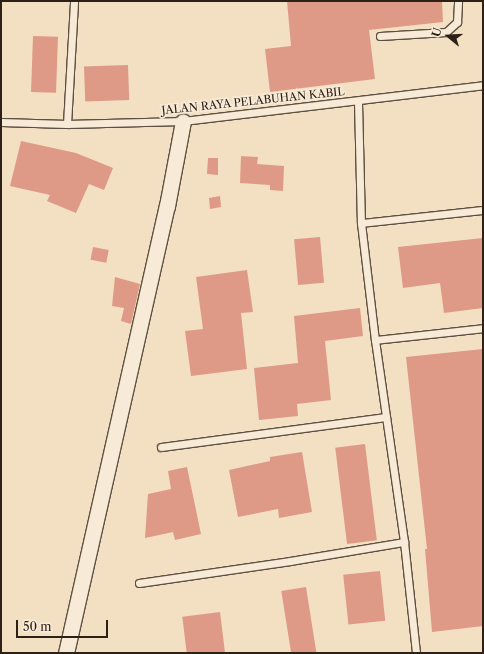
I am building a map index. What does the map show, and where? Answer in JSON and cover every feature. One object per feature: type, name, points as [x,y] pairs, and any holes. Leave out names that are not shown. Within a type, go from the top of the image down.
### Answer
[{"type":"street","points":[[66,653],[167,206],[183,121]]},
{"type":"lane","points":[[67,124],[74,1]]},
{"type":"lane","points":[[380,36],[446,32],[457,22],[458,1]]},
{"type":"lane","name":"JALAN RAYA PELABUHAN KABIL","points":[[1,122],[67,124],[183,121],[358,102],[483,85]]},
{"type":"lane","points":[[358,102],[361,223],[375,340],[404,542],[416,653]]},
{"type":"lane","points":[[361,223],[483,210]]},
{"type":"lane","points":[[375,340],[483,328]]},
{"type":"lane","points":[[162,447],[386,417]]},
{"type":"lane","points":[[139,583],[290,561],[404,542]]},
{"type":"building","points":[[287,1],[442,1],[443,22],[369,30],[375,79],[270,92],[265,49],[291,46]]},
{"type":"building","points":[[33,36],[58,37],[56,93],[31,92]]},
{"type":"building","points":[[128,65],[129,100],[85,102],[84,67]]},
{"type":"building","points":[[21,141],[76,153],[113,168],[104,190],[89,184],[76,213],[47,201],[50,195],[10,186]]},
{"type":"building","points":[[241,156],[258,157],[257,164],[284,166],[283,191],[270,190],[270,185],[240,183]]},
{"type":"building","points":[[208,158],[218,158],[218,175],[207,174]]},
{"type":"building","points":[[220,196],[221,207],[210,209],[209,198]]},
{"type":"building","points":[[320,237],[324,283],[298,285],[294,239]]},
{"type":"building","points":[[483,238],[483,308],[444,313],[440,283],[403,288],[398,247]]},
{"type":"building","points":[[93,247],[109,250],[106,263],[91,260]]},
{"type":"building","points":[[247,270],[253,312],[241,313],[247,369],[191,376],[185,331],[203,329],[196,277]]},
{"type":"building","points":[[115,277],[140,284],[131,324],[121,321],[124,308],[112,306]]},
{"type":"building","points":[[360,308],[363,336],[325,341],[331,400],[297,404],[298,416],[259,420],[254,368],[298,363],[294,316]]},
{"type":"building","points":[[483,349],[483,626],[432,632],[425,549],[427,549],[406,357]]},
{"type":"building","points":[[365,444],[377,540],[347,544],[335,448]]},
{"type":"building","points":[[302,452],[312,512],[279,518],[278,509],[238,517],[229,470],[270,461],[270,457]]},
{"type":"building","points":[[187,467],[201,534],[175,540],[173,532],[145,538],[148,494],[171,489],[168,471]]},
{"type":"building","points":[[380,571],[385,621],[348,625],[343,575]]},
{"type":"building","points":[[306,587],[316,653],[291,653],[281,591]]},
{"type":"building","points":[[220,612],[225,653],[187,653],[182,617]]}]
